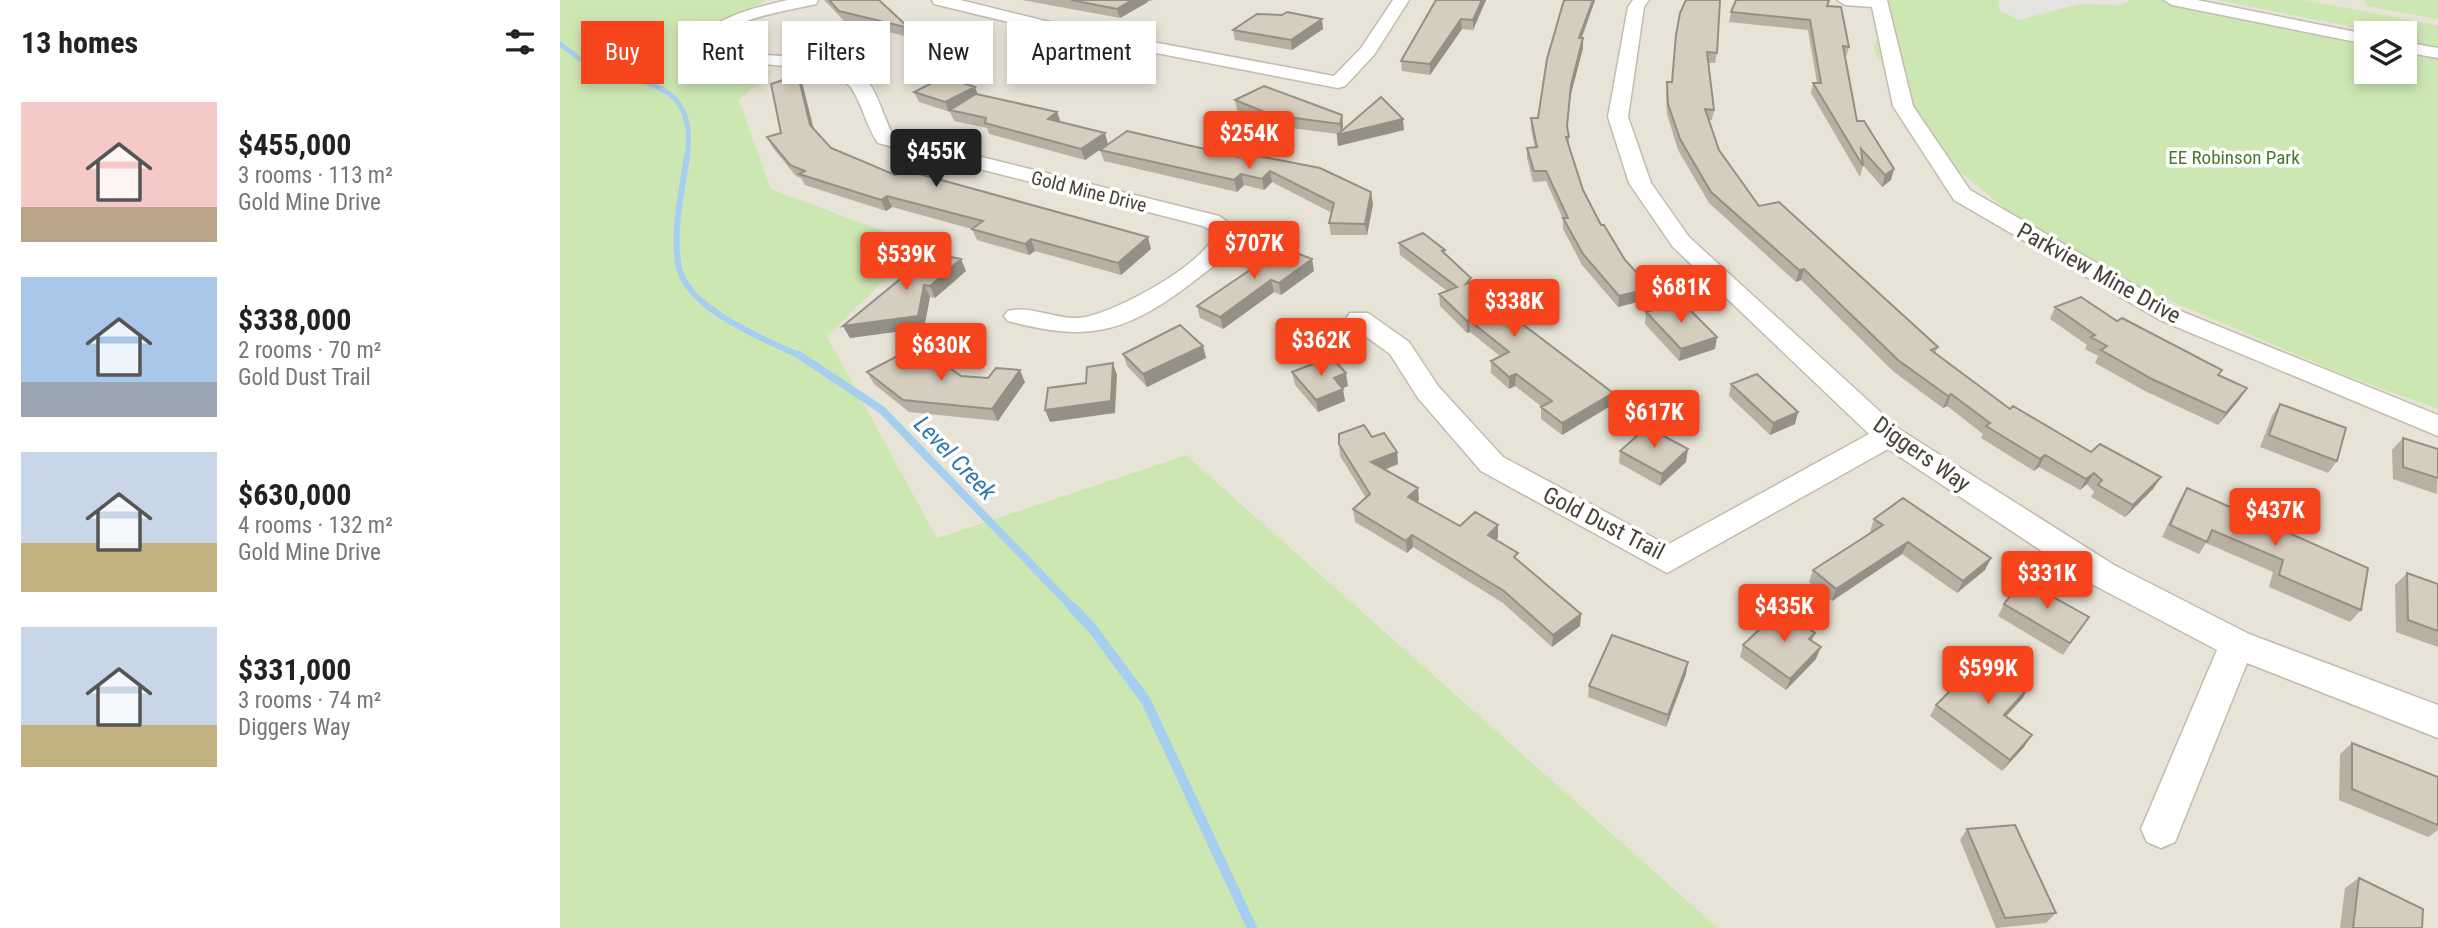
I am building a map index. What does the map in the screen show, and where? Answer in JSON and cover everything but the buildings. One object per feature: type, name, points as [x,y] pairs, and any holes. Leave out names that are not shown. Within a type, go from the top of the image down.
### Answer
[{"type":"street","name":"Gold Mine Drive","points":[[810,0],[760,12],[722,28],[703,42],[701,48],[705,54],[839,71],[860,85],[872,116],[885,139],[1211,221],[1227,230],[1223,246],[1140,309],[1077,328],[1058,328],[1017,316]]},
{"type":"street","points":[[940,0],[1062,30],[1338,82],[1368,51],[1401,0]]},
{"type":"street","name":"Diggers Way","points":[[1641,0],[1636,7],[1618,117],[1640,183],[1681,242],[1889,436],[2102,573],[2237,644],[2438,722]]},
{"type":"street","points":[[1845,0],[1879,2]]},
{"type":"street","points":[[2172,0],[2354,37]]},
{"type":"street","name":"Parkview Mine Drive","points":[[1879,2],[1903,106],[1962,195],[2169,315],[2438,426]]},
{"type":"street","points":[[2417,49],[2438,53]]},
{"type":"street","name":"Gold Dust Trail","points":[[1359,319],[1400,348],[1428,392],[1492,464],[1667,560],[1889,436]]},
{"type":"street","points":[[2161,830],[2237,644]]},
{"type":"shaded area","points":[[768,0],[1885,0],[2060,254],[2349,377],[2438,409],[2438,928],[1718,928],[1186,455],[937,538],[827,336],[921,245],[771,189],[739,100],[757,84],[768,84],[768,75],[771,72],[768,71],[768,21],[726,21]]},
{"type":"shaded area","points":[[1998,0],[2131,0],[2120,5],[2080,4],[2019,20],[2000,11]]},
{"type":"shaded area","points":[[2194,0],[2217,0],[2354,27],[2354,33]]},
{"type":"shaded area","points":[[2306,0],[2438,0],[2438,25]]},
{"type":"green space","points":[[560,0],[768,0],[727,21],[678,21],[678,84],[758,84],[739,100],[771,189],[921,245],[827,336],[937,538],[1186,455],[1718,928],[560,928]]},
{"type":"green space","name":"EE Robinson Park","points":[[1885,0],[2306,0],[2417,21],[2354,21],[2354,84],[2417,84],[2417,21],[2438,25],[2438,409],[2349,377],[2060,254],[1936,152],[1874,50]]},
{"type":"green space","points":[[2365,0],[2438,0],[2438,19],[2366,6]]},
{"type":"waterway","name":"Level Creek","points":[[560,44],[587,63],[646,82],[675,99],[684,113],[688,132],[687,158]]},
{"type":"waterway","name":"Level Creek","points":[[687,156],[677,236],[678,263],[684,280],[695,295],[728,320],[802,357]]},
{"type":"waterway","name":"Level Creek","points":[[799,355],[882,410],[1074,609]]},
{"type":"waterway","name":"Level Creek","points":[[1072,607],[1092,628],[1146,701],[1252,928]]}]
